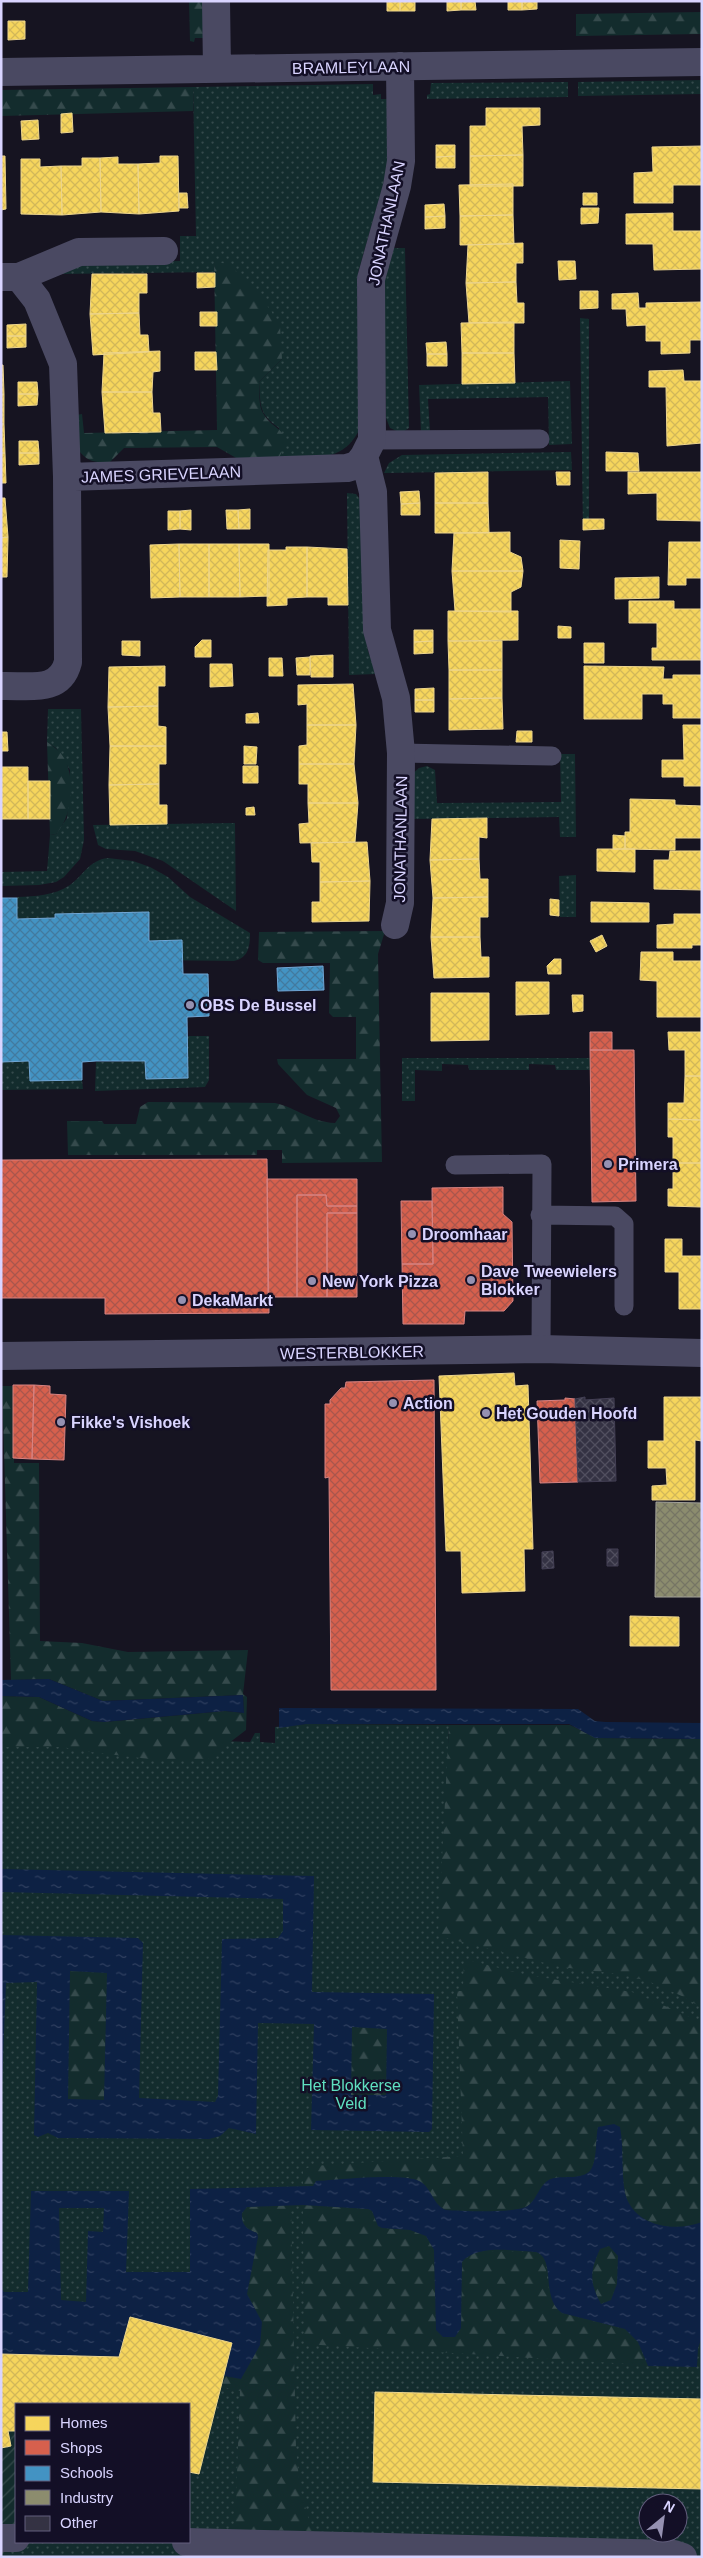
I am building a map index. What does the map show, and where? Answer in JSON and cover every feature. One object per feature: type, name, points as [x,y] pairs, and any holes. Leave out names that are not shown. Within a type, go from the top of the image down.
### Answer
[{"type":"street","points":[[216,1],[217,69]]},
{"type":"street","name":"BRAMLEYLAAN","points":[[1,72],[702,62]]},
{"type":"street","name":"JONATHANLAAN","points":[[395,925],[400,903],[401,753],[396,698],[377,630],[373,492],[368,448],[370,279],[397,186],[401,161],[400,66]]},
{"type":"street","points":[[67,478],[63,364],[37,300],[10,277],[79,252],[164,251]]},
{"type":"street","name":"JAMES GRIEVELAAN","points":[[1,686],[52,684],[62,678],[66,671],[68,662],[67,478],[347,468],[357,465],[368,448]]},
{"type":"street","name":"WESTERBLOKKER","points":[[1,1356],[541,1349],[702,1353]]},
{"type":"street","points":[[1,2538],[15,2538]]},
{"type":"street","points":[[190,2542],[674,2554],[683,2557]]},
{"type":"lane","points":[[368,448],[540,439]]},
{"type":"lane","name":"JONATHANLAAN","points":[[401,753],[552,756]]},
{"type":"lane","points":[[455,1166],[542,1164],[540,1215],[541,1349]]},
{"type":"lane","points":[[540,1215],[615,1216],[624,1224],[624,1306]]},
{"type":"green space","points":[[189,1],[205,1],[206,38],[195,38],[194,42],[190,41]]},
{"type":"green space","points":[[702,12],[702,34],[576,36],[576,14]]},
{"type":"green space","points":[[702,80],[702,94],[578,96],[578,82]]},
{"type":"green space","points":[[568,82],[568,97],[427,99],[427,95],[430,94],[431,83]]},
{"type":"green space","points":[[373,84],[373,95],[381,94],[381,99],[389,99],[387,171],[358,273],[360,428],[353,440],[336,453],[315,458],[279,458],[279,428],[264,413],[259,382],[282,359],[214,261],[214,272],[61,274],[80,263],[180,261],[180,236],[196,236],[193,87]]},
{"type":"green space","points":[[193,87],[193,111],[1,116],[1,90]]},
{"type":"green space","points":[[391,248],[405,248],[409,428],[401,433],[390,428],[386,418],[383,285]]},
{"type":"green space","points":[[214,261],[230,265],[258,293],[280,326],[282,359],[259,382],[261,410],[283,435],[283,448],[279,458],[238,459],[217,447],[124,448],[110,462],[96,462],[88,459],[78,449],[76,415],[82,414],[84,433],[217,430]]},
{"type":"green space","points":[[580,318],[589,319],[589,529],[583,530]]},
{"type":"green space","points":[[570,381],[572,444],[549,445],[548,397],[428,399],[430,432],[421,432],[419,385]]},
{"type":"green space","points":[[571,452],[572,470],[384,473],[389,463],[402,455]]},
{"type":"green space","points":[[347,493],[356,494],[361,501],[365,633],[368,651],[377,674],[349,675]]},
{"type":"green space","points":[[48,709],[81,709],[84,840],[80,859],[64,877],[56,882],[39,885],[1,886],[1,872],[47,871],[50,835],[56,834],[67,818],[70,770],[56,748],[47,742]]},
{"type":"green space","points":[[47,742],[64,758],[68,767],[71,787],[66,818],[56,834],[50,835]]},
{"type":"green space","points":[[560,754],[575,754],[576,837],[560,837],[559,817],[409,819],[412,774],[419,768],[427,766],[435,770],[437,803],[561,802]]},
{"type":"green space","points":[[235,823],[236,911],[163,861],[135,851],[106,849],[98,845],[93,825]]},
{"type":"green space","points":[[101,859],[133,861],[150,867],[168,877],[190,897],[250,933],[246,954],[234,961],[151,960],[149,912],[55,914],[54,918],[17,919],[17,897],[44,895],[64,889],[91,865]]},
{"type":"green space","points":[[576,875],[576,917],[560,917],[559,876]]},
{"type":"green space","points":[[385,931],[378,954],[382,1162],[282,1163],[282,1150],[257,1150],[257,1155],[68,1155],[67,1121],[102,1121],[104,1124],[136,1124],[140,1107],[148,1102],[275,1103],[311,1118],[335,1123],[340,1116],[336,1108],[307,1095],[278,1064],[277,1059],[356,1059],[356,1017],[333,1017],[329,1013],[330,963],[263,963],[258,960],[259,932]]},
{"type":"green space","points":[[187,1036],[209,1036],[209,1080],[205,1087],[95,1091],[96,1062],[145,1061],[146,1079],[188,1078]]},
{"type":"green space","points":[[402,1058],[590,1058],[590,1070],[556,1070],[555,1065],[529,1064],[529,1070],[469,1070],[468,1065],[442,1064],[442,1071],[415,1070],[415,1101],[402,1101]]},
{"type":"green space","points":[[29,1061],[30,1080],[82,1080],[83,1089],[1,1090],[1,1062]]},
{"type":"green space","points":[[2,1386],[14,1386],[14,1463],[39,1463],[40,1641],[82,1643],[128,1652],[248,1650],[243,1694],[247,1697],[246,1730],[208,1759],[149,1759],[74,1750],[64,1747],[1,1747],[1,1696],[39,1697],[92,1721],[104,1722],[225,1711],[244,1713],[243,1695],[103,1701],[49,1679],[11,1680]]},
{"type":"green space","name":"Het Blokkerse Veld","points":[[306,1724],[449,1725],[448,1746],[702,1748],[702,2557],[1,2557],[1,1733],[250,1742],[255,1733],[260,1733],[260,1742],[275,1743],[275,1727]]},
{"type":"green space","points":[[449,1725],[570,1725],[596,1738],[702,1739],[702,2008],[684,1997],[650,1982],[626,1975],[561,1967],[438,1936]]},
{"type":"green space","points":[[464,1959],[527,1975],[632,1992],[686,2015],[702,2025],[702,2222],[679,2227],[667,2226],[656,2224],[636,2213],[629,2204],[625,2192],[623,2146],[598,2127],[594,2163],[589,2172],[580,2176],[560,2177],[547,2181],[529,2205],[514,2210],[446,2210],[436,2203],[421,2183],[408,2177],[303,2186],[303,2170],[312,2166],[463,2156],[457,1991],[463,1991]]},
{"type":"green space","points":[[70,1971],[107,1973],[104,2100],[68,2099]]},
{"type":"green space","points":[[352,2027],[387,2029],[386,2095],[351,2095]]},
{"type":"green space","points":[[291,2205],[296,2449],[300,2488],[312,2531],[235,2530],[240,2391],[223,2387],[224,2376],[262,2322],[247,2294],[257,2233],[245,2226],[242,2220],[242,2213],[247,2207]]},
{"type":"green space","points":[[303,2205],[368,2209],[372,2211],[378,2226],[382,2228],[410,2230],[426,2236],[434,2250],[436,2330],[461,2328],[462,2262],[475,2251],[536,2252],[544,2258],[550,2296],[562,2313],[625,2329],[638,2342],[647,2365],[304,2344]]},
{"type":"green space","points":[[609,2246],[618,2256],[617,2284],[611,2300],[600,2304],[594,2289],[592,2276],[600,2249]]},
{"type":"green space","points":[[10,2430],[15,2430],[15,2524],[1,2524],[1,2449],[11,2447]]},
{"type":"water","points":[[49,1679],[103,1701],[243,1695],[244,1713],[225,1711],[104,1722],[92,1721],[39,1697],[1,1696],[1,1680]]},
{"type":"water","points":[[279,1708],[578,1709],[595,1721],[702,1723],[702,1739],[595,1738],[569,1724],[306,1724],[279,1728]]},
{"type":"water","points":[[1,1869],[314,1876],[312,1992],[434,1994],[432,2129],[429,2132],[311,2130],[314,2024],[258,2023],[256,2134],[229,2128],[220,2136],[209,2139],[58,2138],[48,2133],[38,2137],[34,2135],[37,1982],[6,1983],[1,2110],[1,1935],[138,1938],[143,1943],[139,2098],[215,2102],[218,2096],[222,1939],[278,1938],[283,1931],[283,1899],[1,1892]],"holes":[[[70,1971],[107,1973],[104,2100],[68,2099]],[[352,2027],[387,2029],[386,2095],[351,2095]]]},
{"type":"water","points":[[614,2124],[620,2127],[625,2193],[629,2204],[636,2213],[645,2220],[667,2226],[679,2227],[702,2222],[702,2337],[698,2348],[697,2367],[648,2366],[638,2342],[625,2329],[562,2313],[555,2306],[552,2298],[546,2263],[542,2256],[536,2252],[486,2251],[469,2256],[462,2262],[461,2328],[455,2337],[443,2337],[436,2330],[434,2250],[426,2236],[410,2230],[382,2228],[378,2226],[372,2211],[368,2209],[303,2205],[247,2207],[242,2213],[242,2220],[245,2226],[257,2233],[258,2237],[247,2294],[262,2322],[260,2345],[241,2379],[224,2376],[232,2343],[130,2317],[119,2357],[1,2354],[1,2288],[4,2292],[28,2292],[31,2191],[129,2191],[126,2272],[190,2272],[190,2189],[313,2186],[316,2181],[401,2177],[421,2182],[438,2204],[446,2210],[514,2210],[529,2205],[547,2181],[560,2177],[580,2176],[589,2172],[594,2163],[598,2127]],"holes":[[[59,2208],[104,2208],[103,2232],[88,2231],[86,2302],[61,2300]],[[609,2246],[618,2256],[617,2284],[611,2300],[601,2304],[594,2289],[592,2276],[600,2249]]]},
{"type":"building: Homes","points":[[387,1],[400,1],[400,11],[387,11]]},
{"type":"building: Homes","points":[[400,1],[415,1],[415,11],[400,11]]},
{"type":"building: Homes","points":[[447,1],[461,1],[461,10],[447,11]]},
{"type":"building: Homes","points":[[461,1],[475,1],[476,10],[461,10]]},
{"type":"building: Homes","points":[[508,1],[522,1],[522,10],[508,10]]},
{"type":"building: Homes","points":[[522,1],[537,1],[537,9],[522,10]]},
{"type":"building: Homes","points":[[8,21],[25,21],[25,39],[8,40]]},
{"type":"building: Homes","points":[[486,108],[540,108],[540,125],[522,126],[523,155],[470,156],[470,126],[486,126]]},
{"type":"building: Homes","points":[[72,113],[73,132],[61,133],[61,114]]},
{"type":"building: Homes","points":[[38,120],[39,139],[22,140],[21,121]]},
{"type":"building: Homes","points":[[436,145],[455,145],[455,156],[436,157]]},
{"type":"building: Homes","points":[[702,146],[702,185],[673,185],[673,203],[634,203],[634,173],[653,172],[652,147]]},
{"type":"building: Homes","points":[[523,155],[523,186],[470,186],[470,156]]},
{"type":"building: Homes","points":[[1,156],[5,156],[6,209],[1,210]]},
{"type":"building: Homes","points":[[160,156],[178,156],[179,211],[139,214],[138,164],[160,163]]},
{"type":"building: Homes","points":[[455,156],[455,168],[436,168],[436,157]]},
{"type":"building: Homes","points":[[118,157],[118,164],[138,164],[139,214],[101,212],[100,158]]},
{"type":"building: Homes","points":[[82,158],[100,158],[101,212],[62,215],[61,166],[82,166]]},
{"type":"building: Homes","points":[[21,159],[40,159],[40,167],[61,166],[62,215],[21,214]]},
{"type":"building: Homes","points":[[513,184],[513,215],[460,216],[459,185]]},
{"type":"building: Homes","points":[[179,193],[187,193],[188,208],[179,208]]},
{"type":"building: Homes","points":[[583,193],[597,193],[597,205],[583,205]]},
{"type":"building: Homes","points":[[444,204],[445,216],[425,217],[425,205]]},
{"type":"building: Homes","points":[[581,208],[599,208],[598,223],[581,224]]},
{"type":"building: Homes","points":[[673,213],[673,231],[702,231],[702,269],[654,270],[653,244],[626,244],[626,214]]},
{"type":"building: Homes","points":[[513,215],[514,244],[460,245],[460,216]]},
{"type":"building: Homes","points":[[445,216],[445,228],[425,229],[425,217]]},
{"type":"building: Homes","points":[[523,243],[523,263],[516,263],[516,282],[466,283],[468,245]]},
{"type":"building: Homes","points":[[558,261],[575,261],[576,279],[559,280]]},
{"type":"building: Homes","points":[[197,273],[215,273],[215,287],[197,288]]},
{"type":"building: Homes","points":[[92,274],[147,274],[147,293],[139,293],[139,313],[90,314]]},
{"type":"building: Homes","points":[[516,282],[517,303],[524,303],[524,323],[469,323],[466,283]]},
{"type":"building: Homes","points":[[580,291],[598,291],[598,308],[580,309]]},
{"type":"building: Homes","points":[[638,293],[639,308],[646,308],[646,303],[702,302],[702,340],[690,340],[690,353],[661,354],[661,341],[646,341],[646,325],[627,326],[626,309],[612,309],[612,294]]},
{"type":"building: Homes","points":[[200,312],[217,312],[217,326],[200,326]]},
{"type":"building: Homes","points":[[139,313],[140,335],[148,335],[149,352],[93,355],[90,314]]},
{"type":"building: Homes","points":[[514,322],[514,353],[462,353],[461,323]]},
{"type":"building: Homes","points":[[26,324],[26,336],[7,336],[7,325]]},
{"type":"building: Homes","points":[[7,336],[26,336],[26,347],[7,348]]},
{"type":"building: Homes","points":[[446,342],[447,354],[427,354],[426,343]]},
{"type":"building: Homes","points":[[160,351],[160,371],[153,372],[152,392],[102,392],[104,353]]},
{"type":"building: Homes","points":[[195,352],[216,352],[217,370],[195,370]]},
{"type":"building: Homes","points":[[462,353],[514,353],[515,383],[462,384]]},
{"type":"building: Homes","points":[[427,354],[447,354],[447,366],[427,366]]},
{"type":"building: Homes","points":[[1,365],[3,365],[4,394],[1,395]]},
{"type":"building: Homes","points":[[683,370],[684,381],[702,381],[702,443],[667,446],[666,387],[649,387],[649,371]]},
{"type":"building: Homes","points":[[18,382],[37,382],[38,394],[18,394]]},
{"type":"building: Homes","points":[[102,392],[152,392],[153,413],[160,413],[161,432],[105,433]]},
{"type":"building: Homes","points":[[4,394],[4,424],[1,424],[1,395]]},
{"type":"building: Homes","points":[[18,394],[38,394],[37,405],[18,406]]},
{"type":"building: Homes","points":[[1,424],[4,424],[5,453],[1,453]]},
{"type":"building: Homes","points":[[19,441],[38,441],[39,453],[19,453]]},
{"type":"building: Homes","points":[[606,452],[638,453],[639,471],[606,471]]},
{"type":"building: Homes","points":[[1,453],[5,453],[6,483],[1,483]]},
{"type":"building: Homes","points":[[19,453],[39,453],[39,464],[19,465]]},
{"type":"building: Homes","points":[[488,472],[488,503],[435,503],[435,473]]},
{"type":"building: Homes","points":[[556,472],[570,472],[570,485],[557,485]]},
{"type":"building: Homes","points":[[628,472],[702,472],[702,521],[657,520],[657,493],[628,494]]},
{"type":"building: Homes","points":[[419,491],[420,503],[401,504],[400,492]]},
{"type":"building: Homes","points":[[1,498],[5,498],[8,537],[1,538]]},
{"type":"building: Homes","points":[[420,503],[420,515],[401,515],[401,504]]},
{"type":"building: Homes","points":[[435,503],[488,503],[489,533],[435,533]]},
{"type":"building: Homes","points":[[250,509],[250,529],[239,529],[238,510]]},
{"type":"building: Homes","points":[[191,510],[191,530],[180,529],[180,511]]},
{"type":"building: Homes","points":[[226,510],[238,510],[239,529],[227,529]]},
{"type":"building: Homes","points":[[168,511],[180,511],[180,529],[168,530]]},
{"type":"building: Homes","points":[[583,519],[604,519],[604,529],[583,530]]},
{"type":"building: Homes","points":[[510,532],[510,552],[521,557],[523,571],[452,571],[454,533]]},
{"type":"building: Homes","points":[[8,537],[7,577],[1,577],[1,538]]},
{"type":"building: Homes","points":[[560,540],[580,541],[579,569],[560,568]]},
{"type":"building: Homes","points":[[669,542],[702,542],[702,578],[686,578],[686,585],[668,585]]},
{"type":"building: Homes","points":[[179,544],[180,597],[151,598],[150,545]]},
{"type":"building: Homes","points":[[179,544],[209,544],[209,597],[180,597]]},
{"type":"building: Homes","points":[[209,544],[239,544],[240,597],[209,597]]},
{"type":"building: Homes","points":[[239,544],[269,544],[269,596],[240,597]]},
{"type":"building: Homes","points":[[286,547],[307,547],[307,597],[287,598],[287,605],[267,606],[268,550],[286,550]]},
{"type":"building: Homes","points":[[307,547],[347,549],[348,605],[328,605],[328,597],[307,597]]},
{"type":"building: Homes","points":[[452,571],[523,571],[521,587],[511,592],[511,612],[455,611]]},
{"type":"building: Homes","points":[[659,577],[659,598],[615,599],[615,578]]},
{"type":"building: Homes","points":[[629,601],[674,601],[674,609],[702,609],[702,660],[652,660],[652,648],[657,648],[657,623],[629,623]]},
{"type":"building: Homes","points":[[448,611],[518,611],[518,640],[448,641]]},
{"type":"building: Homes","points":[[558,626],[571,627],[571,638],[558,638]]},
{"type":"building: Homes","points":[[414,630],[433,630],[433,641],[414,642]]},
{"type":"building: Homes","points":[[202,640],[211,640],[211,657],[195,657],[195,647]]},
{"type":"building: Homes","points":[[122,641],[140,641],[140,656],[122,655]]},
{"type":"building: Homes","points":[[433,641],[433,653],[414,654],[414,642]]},
{"type":"building: Homes","points":[[448,641],[502,641],[502,670],[449,670]]},
{"type":"building: Homes","points":[[584,643],[604,643],[604,663],[584,663]]},
{"type":"building: Homes","points":[[333,655],[333,677],[311,677],[310,656]]},
{"type":"building: Homes","points":[[310,657],[310,675],[297,675],[296,658]]},
{"type":"building: Homes","points":[[269,658],[282,658],[283,676],[269,676]]},
{"type":"building: Homes","points":[[210,664],[232,664],[233,686],[210,687]]},
{"type":"building: Homes","points":[[165,666],[165,686],[158,686],[158,706],[108,707],[109,667]]},
{"type":"building: Homes","points":[[584,666],[664,667],[663,679],[673,679],[673,675],[702,675],[702,718],[673,718],[673,704],[663,704],[663,694],[642,694],[642,719],[584,719]]},
{"type":"building: Homes","points":[[449,670],[502,670],[502,698],[449,699]]},
{"type":"building: Homes","points":[[353,684],[356,725],[307,725],[307,704],[298,705],[298,685]]},
{"type":"building: Homes","points":[[434,688],[434,700],[415,700],[415,689]]},
{"type":"building: Homes","points":[[502,698],[503,729],[449,730],[449,699]]},
{"type":"building: Homes","points":[[415,700],[434,700],[434,712],[415,712]]},
{"type":"building: Homes","points":[[158,706],[158,726],[166,727],[166,746],[110,746],[108,707]]},
{"type":"building: Homes","points":[[258,713],[259,723],[246,723],[246,714]]},
{"type":"building: Homes","points":[[307,725],[356,725],[354,764],[299,764],[299,746],[307,745]]},
{"type":"building: Homes","points":[[683,725],[702,725],[702,786],[684,786],[684,777],[662,777],[662,760],[684,760]]},
{"type":"building: Homes","points":[[517,731],[532,731],[532,742],[516,742]]},
{"type":"building: Homes","points":[[1,732],[7,732],[8,751],[1,751]]},
{"type":"building: Homes","points":[[110,746],[166,746],[166,764],[159,764],[159,784],[109,785]]},
{"type":"building: Homes","points":[[244,746],[257,747],[256,764],[244,764]]},
{"type":"building: Homes","points":[[299,764],[354,764],[358,803],[308,803],[308,784],[299,784]]},
{"type":"building: Homes","points":[[243,766],[258,766],[258,783],[243,783]]},
{"type":"building: Homes","points":[[1,767],[28,767],[28,819],[1,819]]},
{"type":"building: Homes","points":[[28,781],[50,781],[50,819],[28,819]]},
{"type":"building: Homes","points":[[159,784],[159,805],[167,805],[167,824],[110,825],[109,785]]},
{"type":"building: Homes","points":[[630,799],[675,800],[675,805],[702,806],[702,838],[675,838],[675,850],[625,849],[625,832],[630,832]]},
{"type":"building: Homes","points":[[308,803],[358,803],[355,842],[300,843],[299,824],[309,823]]},
{"type":"building: Homes","points":[[254,807],[255,815],[246,815],[246,808]]},
{"type":"building: Homes","points":[[487,818],[487,838],[479,837],[479,859],[430,860],[432,819]]},
{"type":"building: Homes","points":[[613,835],[625,836],[625,849],[613,849]]},
{"type":"building: Homes","points":[[367,842],[370,881],[320,882],[320,862],[312,862],[311,843]]},
{"type":"building: Homes","points":[[597,849],[635,849],[635,872],[597,871]]},
{"type":"building: Homes","points":[[670,851],[702,851],[702,890],[654,889],[654,860],[669,860]]},
{"type":"building: Homes","points":[[479,859],[480,879],[488,879],[488,897],[433,898],[430,860]]},
{"type":"building: Homes","points":[[370,881],[369,921],[312,922],[312,902],[320,902],[320,882]]},
{"type":"building: Homes","points":[[488,897],[488,917],[480,917],[480,937],[431,937],[433,898]]},
{"type":"building: Homes","points":[[550,899],[559,900],[559,916],[550,915]]},
{"type":"building: Homes","points":[[591,902],[649,903],[649,922],[591,922]]},
{"type":"building: Homes","points":[[674,914],[702,914],[702,945],[692,945],[692,948],[657,948],[657,925],[674,924]]},
{"type":"building: Homes","points":[[602,935],[607,946],[596,952],[590,941]]},
{"type":"building: Homes","points":[[431,937],[480,937],[481,957],[489,957],[489,977],[434,978]]},
{"type":"building: Homes","points":[[641,952],[673,952],[673,961],[702,961],[702,1017],[657,1017],[657,981],[640,980]]},
{"type":"building: Homes","points":[[554,959],[561,959],[561,974],[548,974],[547,966]]},
{"type":"building: Homes","points":[[516,982],[549,982],[549,1014],[516,1015]]},
{"type":"building: Homes","points":[[431,993],[489,993],[489,1040],[431,1041]]},
{"type":"building: Homes","points":[[572,995],[583,995],[583,1011],[573,1012]]},
{"type":"building: Homes","points":[[668,1032],[701,1032],[702,1076],[685,1076],[685,1050],[669,1050]]},
{"type":"building: Homes","points":[[685,1076],[702,1076],[701,1120],[668,1119],[668,1103],[684,1103]]},
{"type":"building: Homes","points":[[668,1119],[701,1120],[702,1163],[673,1163],[673,1137],[668,1137]]},
{"type":"building: Homes","points":[[673,1163],[702,1163],[701,1207],[668,1206],[668,1189],[673,1189]]},
{"type":"building: Homes","points":[[665,1239],[682,1239],[682,1256],[702,1256],[702,1309],[679,1309],[679,1272],[665,1272]]},
{"type":"building: Homes","points":[[514,1373],[515,1386],[528,1385],[533,1549],[524,1549],[525,1591],[462,1593],[461,1551],[446,1551],[439,1376]]},
{"type":"building: Homes","points":[[664,1397],[702,1397],[702,1441],[695,1440],[695,1500],[652,1500],[652,1486],[667,1485],[666,1468],[648,1468],[648,1441],[664,1441]]},
{"type":"building: Homes","points":[[630,1616],[679,1617],[679,1646],[630,1646]]},
{"type":"building: Homes","points":[[130,2317],[232,2343],[199,2474],[190,2472],[190,2403],[15,2403],[15,2431],[8,2431],[11,2446],[1,2448],[1,2354],[119,2357]]},
{"type":"building: Homes","points":[[375,2392],[702,2399],[702,2489],[373,2482]]},
{"type":"building: Shops","points":[[590,1032],[612,1032],[612,1050],[590,1050]]},
{"type":"building: Shops","points":[[590,1050],[634,1050],[636,1201],[592,1202]]},
{"type":"building: Shops","points":[[267,1159],[269,1313],[105,1314],[105,1298],[1,1298],[1,1160]]},
{"type":"building: Shops","points":[[267,1179],[357,1179],[357,1206],[327,1206],[326,1195],[297,1195],[297,1297],[268,1297]]},
{"type":"building: Shops","points":[[503,1187],[503,1214],[512,1222],[513,1301],[504,1311],[465,1311],[464,1324],[403,1324],[402,1264],[433,1264],[432,1188]]},
{"type":"building: Shops","points":[[297,1195],[326,1195],[327,1206],[357,1206],[357,1213],[327,1213],[327,1297],[297,1297]]},
{"type":"building: Shops","points":[[401,1201],[432,1201],[433,1264],[402,1264]]},
{"type":"building: Shops","points":[[327,1213],[357,1213],[357,1297],[327,1297]]},
{"type":"building: Shops","points":[[434,1380],[436,1690],[331,1690],[329,1477],[325,1478],[325,1404],[330,1404],[330,1400],[341,1388],[345,1388],[346,1382]]},
{"type":"building: Shops","points":[[13,1385],[34,1385],[32,1459],[13,1458]]},
{"type":"building: Shops","points":[[34,1385],[50,1386],[50,1394],[66,1395],[64,1460],[32,1459]]},
{"type":"building: Shops","points":[[565,1398],[575,1399],[578,1482],[540,1483],[537,1401],[565,1400]]},
{"type":"building: Schools","points":[[1,898],[17,898],[17,919],[55,918],[55,914],[149,912],[149,941],[182,940],[183,974],[208,974],[209,1016],[187,1017],[188,1078],[146,1079],[145,1061],[96,1061],[82,1062],[82,1080],[30,1081],[29,1061],[1,1062]]},
{"type":"building: Schools","points":[[323,966],[324,990],[278,991],[277,968]]},
{"type":"building: Industry","points":[[656,1502],[702,1503],[702,1597],[655,1597]]},
{"type":"building: Other","points":[[585,1397],[585,1400],[614,1398],[616,1481],[578,1482],[575,1399]]},
{"type":"building: Other","points":[[607,1549],[618,1549],[618,1566],[607,1566]]},
{"type":"building: Other","points":[[553,1551],[554,1568],[542,1569],[542,1552]]},
{"type":"place","name":"OBS De Bussel","points":[[190,1005]]},
{"type":"place","name":"Primera","points":[[608,1164]]},
{"type":"place","name":"Droomhaar","points":[[412,1234]]},
{"type":"place","name":"Dave Tweewielers Blokker","points":[[471,1280]]},
{"type":"place","name":"New York Pizza","points":[[312,1281]]},
{"type":"place","name":"DekaMarkt","points":[[182,1300]]},
{"type":"place","name":"Action","points":[[393,1403]]},
{"type":"place","name":"Het Gouden Hoofd","points":[[486,1413]]},
{"type":"place","name":"Fikke's Vishoek","points":[[61,1422]]}]
